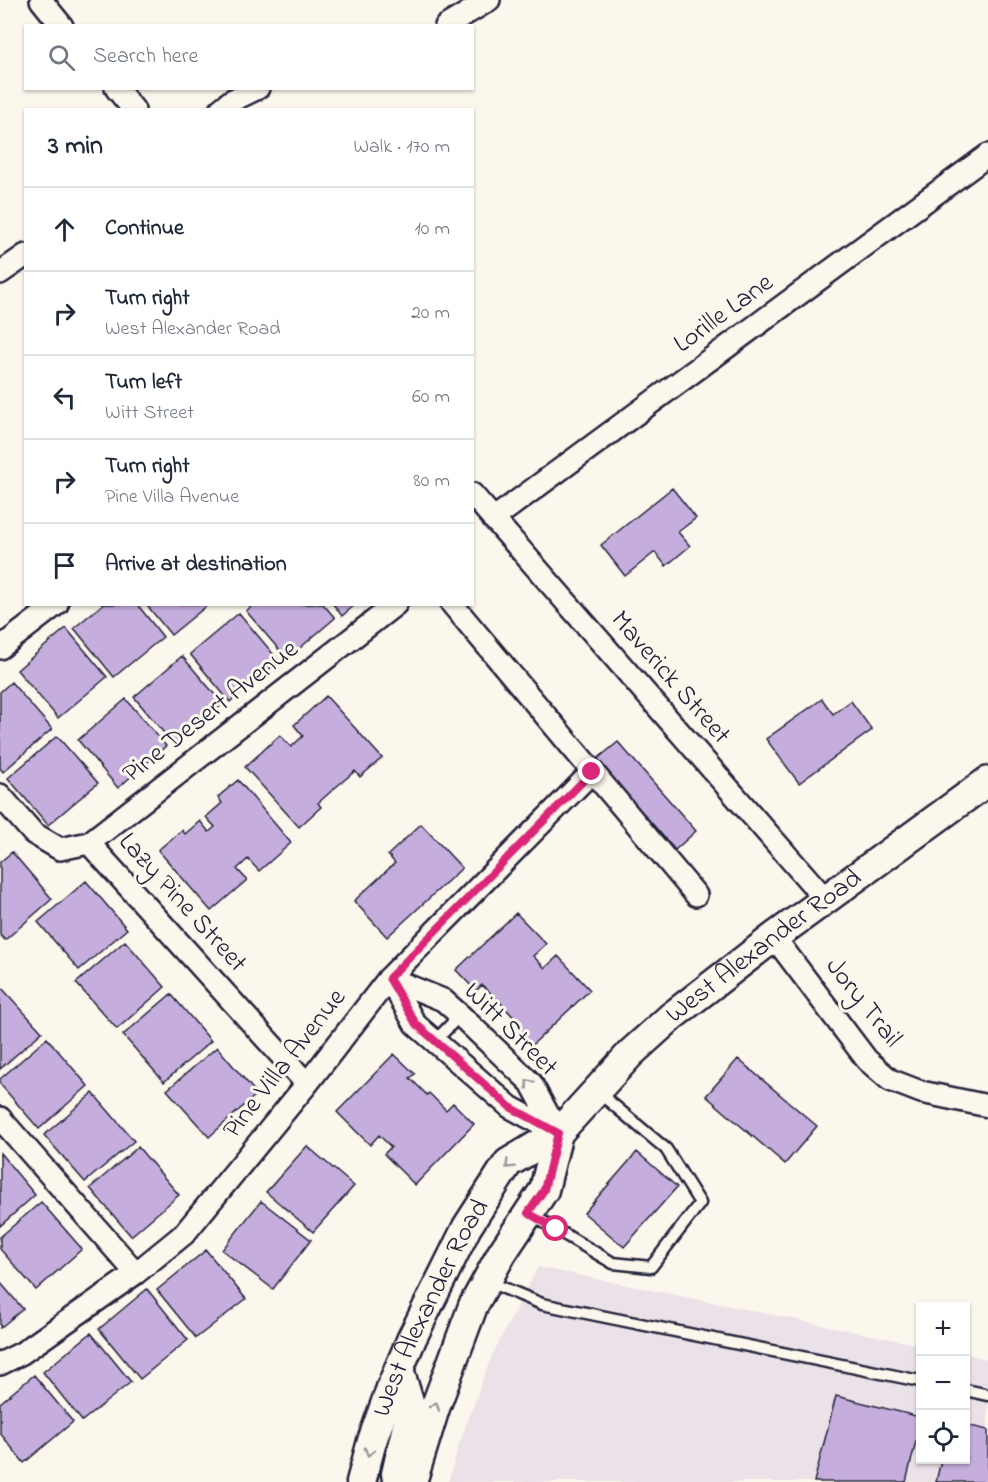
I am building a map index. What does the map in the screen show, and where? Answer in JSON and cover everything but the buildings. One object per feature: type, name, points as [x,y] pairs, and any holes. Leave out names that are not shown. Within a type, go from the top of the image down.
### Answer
[{"type":"main road","name":"West Alexander Road","points":[[361,1482],[372,1441],[399,1369],[436,1288],[467,1227],[508,1163],[558,1133],[631,1053],[672,1016],[825,899],[988,781]]},
{"type":"main road","name":"West Alexander Road","points":[[412,1482],[435,1408],[473,1306],[502,1253],[544,1190],[558,1133]]},
{"type":"main road","points":[[394,1482],[411,1409],[399,1369]]},
{"type":"street","points":[[40,0],[60,24]]},
{"type":"street","points":[[449,24],[489,0]]},
{"type":"street","points":[[119,90],[133,108]]},
{"type":"street","points":[[222,108],[231,101],[254,90]]},
{"type":"street","name":"Lorille Lane","points":[[493,519],[988,155]]},
{"type":"street","points":[[0,273],[24,256]]},
{"type":"street","name":"Maverick Street","points":[[474,496],[825,899]]},
{"type":"street","points":[[0,648],[54,606]]},
{"type":"street","name":"Pine Desert Avenue","points":[[90,843],[393,606]]},
{"type":"street","points":[[454,606],[696,895]]},
{"type":"street","name":"Pine Villa Avenue","points":[[0,1364],[22,1353],[136,1273],[184,1234],[307,1084],[389,978],[592,772]]},
{"type":"street","name":"Lazy Pine Street","points":[[0,795],[33,833],[60,849],[90,843],[307,1084]]},
{"type":"street","name":"Jory Trail","points":[[774,937],[860,1051],[890,1080],[921,1092],[988,1106]]},
{"type":"street","name":"Witt Street","points":[[389,978],[443,1000],[460,1015],[531,1083],[558,1133]]},
{"type":"street","name":"Witt Street","points":[[389,978],[416,1024],[512,1109],[558,1133]]},
{"type":"street","points":[[0,1118],[136,1273]]},
{"type":"lane","points":[[436,1040],[460,1015]]},
{"type":"lane","points":[[528,1213],[613,1263],[651,1267],[700,1203],[666,1149],[596,1089]]},
{"type":"lane","points":[[487,1281],[542,1304],[916,1380]]},
{"type":"lane","points":[[970,1391],[988,1395]]},
{"type":"shaded area","points":[[538,1267],[916,1344],[916,1464],[970,1464],[970,1355],[988,1359],[988,1482],[448,1482],[459,1444],[492,1355]]},
{"type":"route","points":[[556,1229],[528,1213],[544,1190],[558,1133],[512,1109],[416,1024],[389,978],[592,772]]}]
